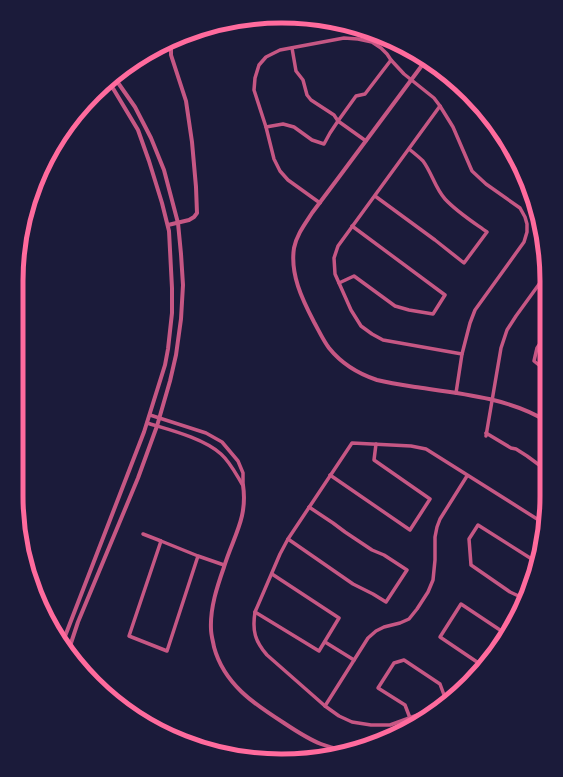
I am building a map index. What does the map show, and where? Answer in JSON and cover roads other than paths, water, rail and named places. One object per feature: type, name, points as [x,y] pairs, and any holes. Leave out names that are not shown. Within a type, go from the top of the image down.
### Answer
[{"type":"street","points":[[320,203],[288,180],[280,171],[274,159],[266,127],[254,90],[255,78],[259,66],[266,57],[280,50],[344,38],[372,42],[381,48],[404,74],[434,98],[453,127],[472,171],[486,184],[520,208],[527,224],[527,232],[524,242],[475,310],[462,354],[456,393]]},
{"type":"street","points":[[168,225],[189,220],[197,213],[192,142],[186,101],[171,55],[171,48]]},
{"type":"street","points":[[292,48],[296,71],[303,80],[307,95],[311,100],[334,115],[338,121],[366,141]]},
{"type":"street","points":[[266,127],[283,124],[294,128],[312,140],[324,144],[356,96],[365,94],[391,60]]},
{"type":"street","points":[[422,65],[300,232],[295,244],[293,261],[294,274],[298,287],[321,336],[343,362],[363,375],[390,383],[456,393],[510,404],[540,418]]},
{"type":"street","points":[[71,644],[78,622],[138,478],[160,418],[176,355],[181,319],[183,285],[178,223],[164,170],[135,108],[117,82]]},
{"type":"street","points":[[65,636],[150,415],[168,349],[171,320],[172,261],[168,225],[150,161],[138,130],[112,87]]},
{"type":"street","points":[[440,106],[338,246],[334,258],[335,274],[351,310],[361,326],[372,334],[383,340],[462,354]]},
{"type":"street","points":[[374,196],[464,262],[487,232],[445,199],[437,188],[423,161],[409,148]]},
{"type":"street","points":[[339,283],[354,276],[395,306],[433,314],[445,295],[352,226]]},
{"type":"street","points":[[540,283],[507,330],[501,348],[486,434],[511,448],[516,449],[540,466]]},
{"type":"street","points":[[540,344],[537,348],[534,362],[540,366]]},
{"type":"street","points":[[150,415],[206,433],[222,442],[238,461],[243,473],[245,496],[243,511],[239,526],[224,565],[213,604],[211,629],[216,651],[226,673],[238,689],[271,715],[311,739],[323,745],[335,748]]},
{"type":"street","points":[[147,423],[200,441],[217,450],[230,464],[243,485]]},
{"type":"street","points":[[414,717],[390,724],[371,725],[352,722],[339,716],[325,706],[267,655],[260,646],[255,634],[255,612],[288,538],[352,443],[411,446],[426,449],[539,520]]},
{"type":"street","points":[[330,475],[410,530],[430,499],[374,460],[376,444]]},
{"type":"street","points":[[325,706],[368,638],[376,631],[384,627],[400,623],[408,619],[417,609],[428,592],[433,580],[435,536],[437,527],[440,519],[468,476]]},
{"type":"street","points":[[288,538],[353,584],[386,602],[407,570],[350,536],[309,507]]},
{"type":"street","points":[[519,596],[510,592],[471,565],[470,539],[478,525],[532,559]]},
{"type":"street","points":[[143,534],[224,565]]},
{"type":"street","points":[[161,541],[129,636],[167,651],[198,556]]},
{"type":"street","points":[[255,612],[319,651],[339,618],[272,574]]},
{"type":"street","points":[[479,663],[440,637],[461,604],[501,631]]},
{"type":"street","points":[[325,642],[354,660]]},
{"type":"street","points":[[410,718],[405,705],[378,688],[394,663],[404,660],[440,684],[445,696]]}]
